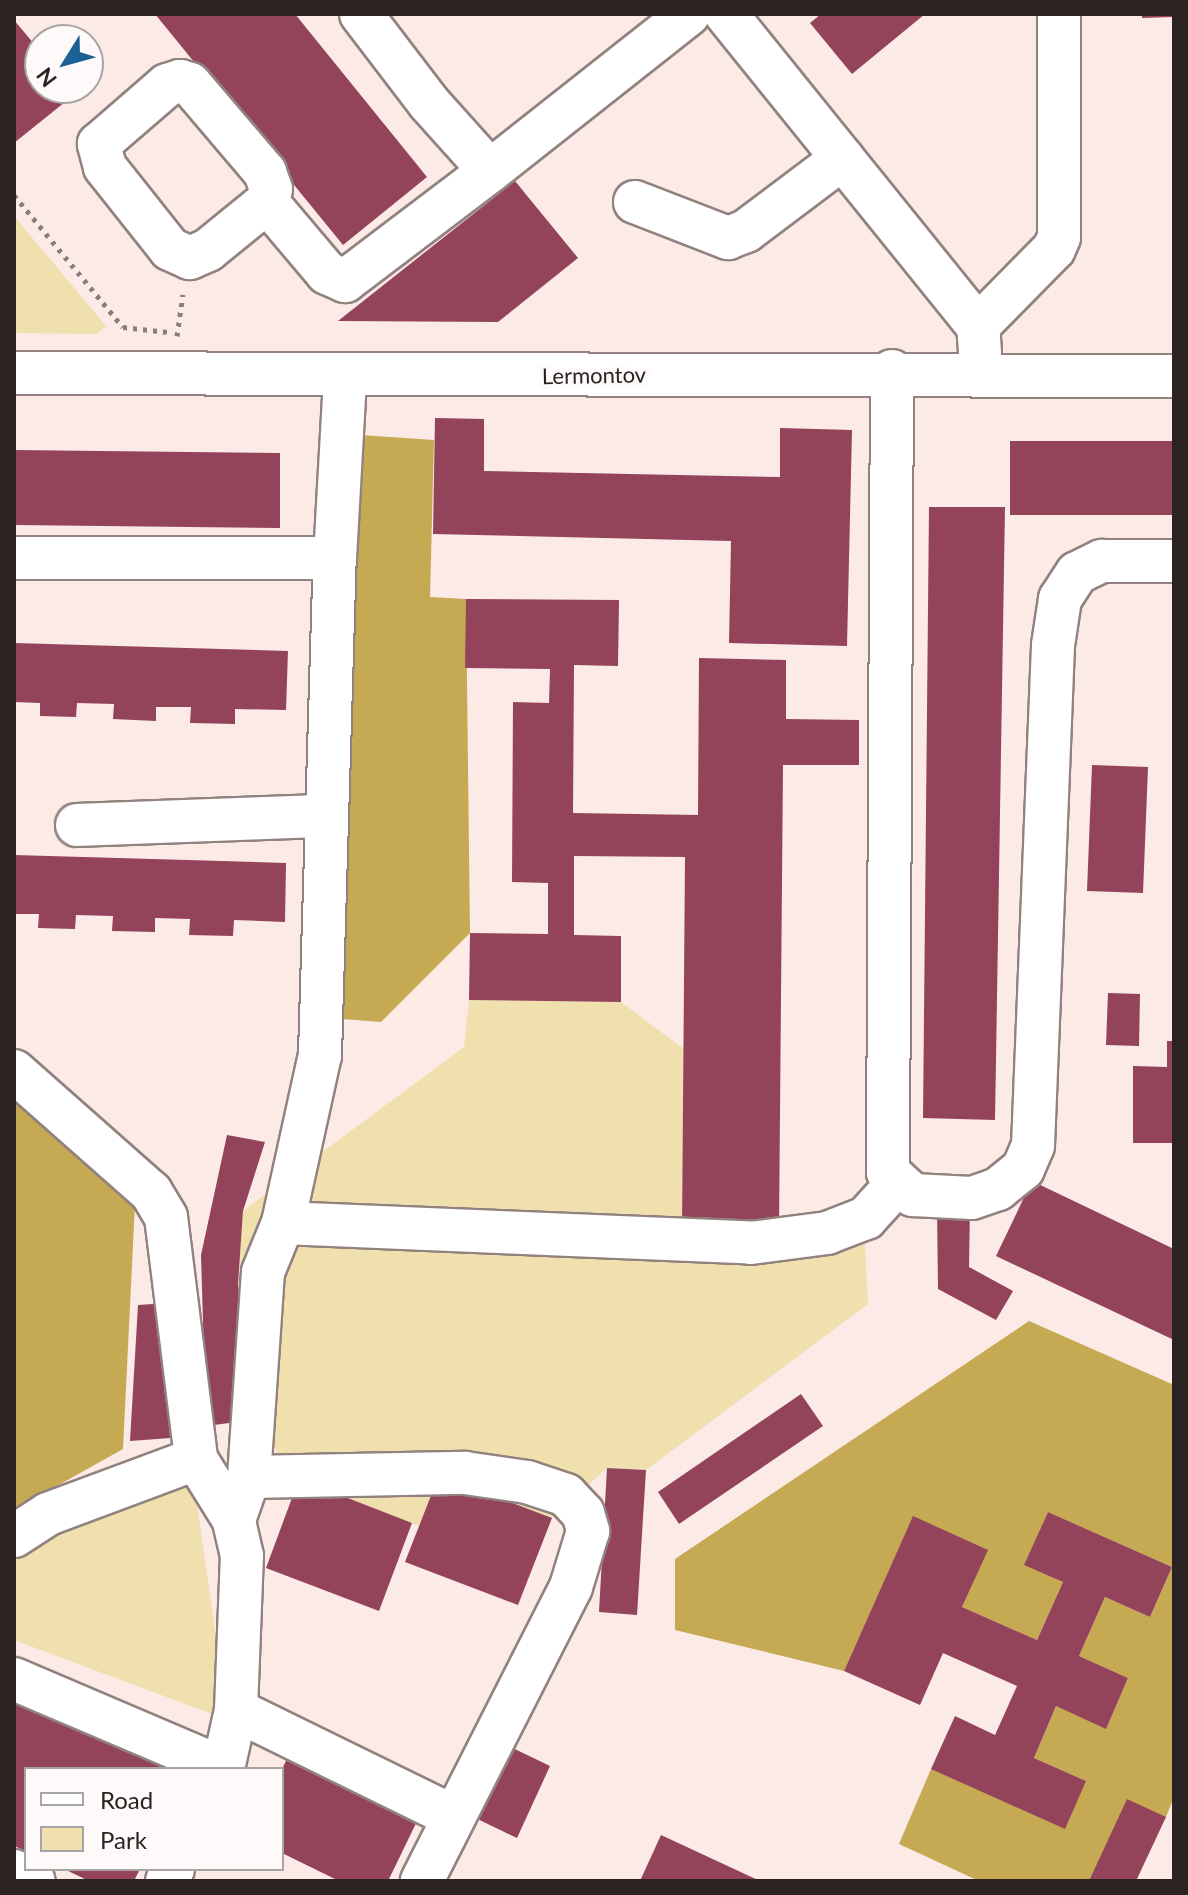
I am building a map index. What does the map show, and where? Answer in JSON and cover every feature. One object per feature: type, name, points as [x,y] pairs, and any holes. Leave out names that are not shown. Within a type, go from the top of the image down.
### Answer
[{"type":"street","points":[[361,14],[429,103],[490,171]]},
{"type":"street","points":[[267,202],[327,273],[345,281],[689,14]]},
{"type":"street","points":[[726,14],[978,326],[981,374]]},
{"type":"street","points":[[978,326],[1054,249],[1059,237],[1059,14]]},
{"type":"street","points":[[190,84],[265,172],[271,189],[267,202],[208,250],[190,258],[170,249],[105,167],[99,144],[167,85],[190,84]]},
{"type":"street","points":[[635,202],[728,238],[746,231],[843,158]]},
{"type":"street","points":[[892,371],[888,1172],[897,1184],[913,1195],[937,1199],[972,1198],[998,1189],[1023,1169],[1033,1146],[1053,645],[1060,599],[1077,573],[1102,561],[1174,561]]},
{"type":"street","name":"Lermontov","points":[[14,373],[345,378],[892,371],[1174,376]]},
{"type":"street","points":[[234,1520],[249,1477],[263,1272],[283,1223],[320,1055],[335,558],[345,378]]},
{"type":"street","points":[[14,558],[335,558]]},
{"type":"street","points":[[77,825],[326,816]]},
{"type":"street","points":[[14,1071],[151,1192],[166,1217],[196,1459],[234,1520],[242,1556],[236,1710],[223,1767]]},
{"type":"street","points":[[283,1223],[751,1243],[827,1233],[866,1218],[897,1184]]},
{"type":"street","points":[[14,1536],[48,1514],[196,1459]]},
{"type":"street","points":[[249,1477],[465,1473],[527,1482],[566,1495],[583,1513],[588,1531],[571,1587],[452,1816],[422,1881]]},
{"type":"street","points":[[14,1679],[221,1767]]},
{"type":"street","points":[[236,1710],[452,1816]]},
{"type":"street","points":[[14,1871],[34,1881]]},
{"type":"path","points":[[14,195],[123,327],[177,333]]},
{"type":"path","points":[[174,375],[177,333],[190,258]]},
{"type":"green space","points":[[14,216],[106,326],[96,334],[14,333]]},
{"type":"green space","points":[[469,1000],[621,1002],[684,1049],[682,1228],[864,1224],[868,1304],[646,1470],[607,1468],[552,1518],[439,1474],[419,1526],[299,1479],[252,1420],[238,1284],[243,1211],[464,1047]]},
{"type":"green space","points":[[191,1463],[228,1720],[14,1640],[14,1538]]},
{"type":"shaded area","points":[[346,434],[434,440],[430,597],[466,599],[470,933],[381,1022],[329,1018]]},
{"type":"shaded area","points":[[14,1095],[136,1183],[123,1449],[14,1510]]},
{"type":"shaded area","points":[[1029,1321],[1174,1385],[1174,1797],[1166,1817],[1089,1881],[979,1881],[899,1844],[931,1769],[1086,1781],[1034,1758],[1056,1706],[1106,1728],[1128,1678],[1079,1656],[1105,1597],[1150,1617],[1172,1567],[1048,1512],[1025,1564],[1063,1582],[1037,1640],[962,1607],[987,1550],[913,1517],[844,1671],[675,1630],[675,1559]]},
{"type":"building","points":[[155,14],[295,14],[427,177],[343,245]]},
{"type":"building","points":[[821,14],[925,14],[852,74],[810,23]]},
{"type":"building","points":[[1142,14],[1174,14],[1174,17],[1142,18]]},
{"type":"building","points":[[14,20],[24,32],[24,104],[63,104],[14,143]]},
{"type":"building","points":[[515,181],[578,258],[498,322],[338,321]]},
{"type":"building","points":[[435,418],[484,419],[484,471],[780,477],[780,428],[852,430],[847,646],[729,643],[731,541],[433,534]]},
{"type":"building","points":[[1010,441],[1174,441],[1174,515],[1010,515]]},
{"type":"building","points":[[14,450],[280,453],[280,528],[14,525]]},
{"type":"building","points":[[929,507],[1005,507],[995,1120],[923,1118]]},
{"type":"building","points":[[466,599],[619,600],[618,666],[574,665],[573,813],[698,815],[699,658],[786,660],[786,719],[859,720],[859,765],[783,765],[779,1229],[682,1228],[685,857],[574,856],[574,935],[621,936],[621,1002],[469,1000],[470,933],[548,934],[548,883],[512,882],[513,702],[549,703],[550,669],[465,668]]},
{"type":"building","points":[[14,643],[288,651],[286,710],[235,709],[235,724],[190,723],[191,707],[156,707],[156,721],[113,719],[114,704],[77,703],[76,717],[40,716],[40,703],[14,702]]},
{"type":"building","points":[[1092,765],[1148,767],[1143,893],[1087,891]]},
{"type":"building","points":[[14,855],[286,863],[285,922],[234,920],[233,936],[189,935],[190,919],[155,918],[155,932],[112,931],[113,916],[76,915],[75,929],[38,928],[39,914],[14,914]]},
{"type":"building","points":[[1108,993],[1140,994],[1139,1046],[1106,1045]]},
{"type":"building","points":[[1167,1041],[1174,1041],[1174,1143],[1133,1143],[1133,1066],[1167,1067]]},
{"type":"building","points":[[227,1135],[265,1142],[243,1211],[238,1284],[252,1420],[214,1425],[204,1355],[201,1255]]},
{"type":"building","points":[[1032,1181],[1174,1249],[1174,1340],[996,1256]]},
{"type":"building","points":[[970,1205],[969,1267],[1013,1291],[996,1320],[938,1289],[937,1206]]},
{"type":"building","points":[[168,1303],[170,1438],[130,1441],[138,1305]]},
{"type":"building","points":[[801,1394],[823,1426],[679,1524],[658,1492]]},
{"type":"building","points":[[607,1468],[646,1470],[637,1615],[599,1612]]},
{"type":"building","points":[[439,1475],[552,1518],[518,1605],[405,1562]]},
{"type":"building","points":[[299,1479],[412,1523],[379,1611],[266,1568]]},
{"type":"building","points":[[1048,1512],[1172,1567],[1150,1617],[1105,1597],[1079,1656],[1128,1678],[1106,1729],[1056,1706],[1034,1758],[1086,1781],[1065,1829],[931,1769],[955,1716],[995,1735],[1017,1686],[943,1653],[920,1705],[844,1671],[913,1516],[988,1550],[962,1607],[1037,1640],[1063,1582],[1024,1565]]},
{"type":"building","points":[[14,1696],[165,1767],[24,1767],[24,1850],[14,1846]]},
{"type":"building","points":[[498,1741],[550,1766],[517,1838],[465,1813]]},
{"type":"building","points":[[293,1747],[422,1811],[388,1881],[339,1881],[284,1854],[283,1767]]},
{"type":"building","points":[[1127,1799],[1166,1817],[1136,1881],[1089,1881]]},
{"type":"building","points":[[661,1835],[760,1881],[640,1881]]},
{"type":"building","points":[[68,1871],[139,1871],[134,1881],[89,1881]]}]
